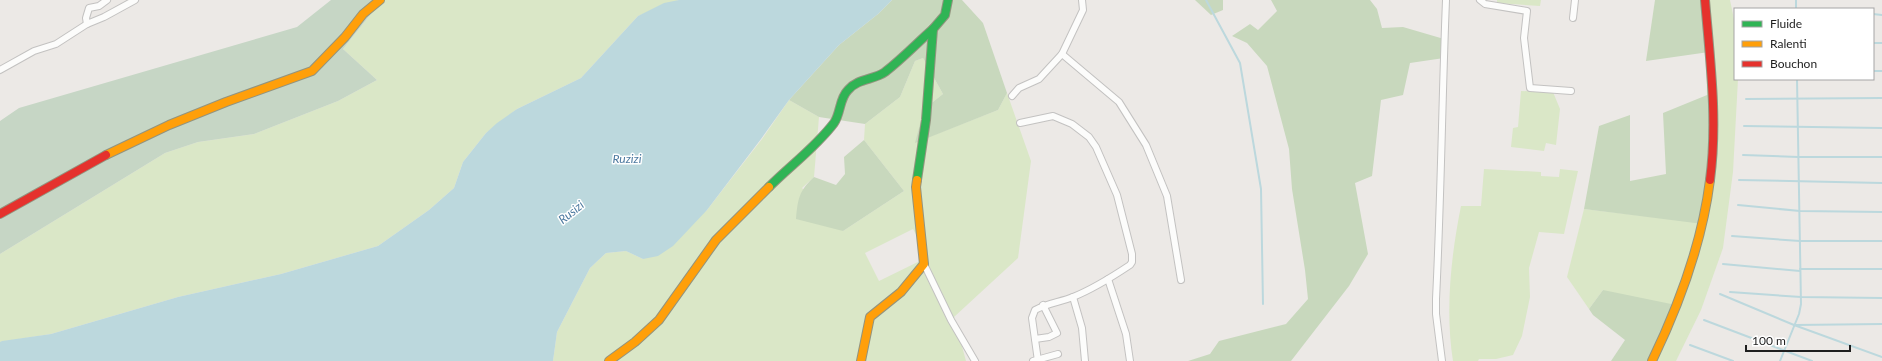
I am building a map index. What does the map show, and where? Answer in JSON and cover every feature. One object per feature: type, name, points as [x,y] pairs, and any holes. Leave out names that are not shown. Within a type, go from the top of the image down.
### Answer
[{"type":"main road","points":[[0,214],[103,156],[169,125],[226,102],[312,71],[345,37],[363,14],[380,0]]},
{"type":"main road","points":[[609,361],[635,342],[659,320],[716,240],[791,165],[824,137],[838,118],[841,103],[847,90],[860,80],[884,73],[933,29],[945,15],[948,0]]},
{"type":"main road","points":[[1652,361],[1665,335],[1693,260],[1702,231],[1708,196],[1712,166],[1713,120],[1705,0]]},
{"type":"main road","points":[[861,361],[870,317],[901,292],[924,264],[916,187],[927,107],[929,65],[933,29]]},
{"type":"street","points":[[87,24],[86,18],[89,8],[99,6],[107,0]]},
{"type":"street","points":[[0,70],[34,51],[56,44],[87,24],[135,0]]},
{"type":"street","points":[[1012,96],[1019,88],[1039,79],[1062,54],[1083,10],[1082,0]]},
{"type":"street","points":[[1442,361],[1436,306],[1441,197],[1446,0]]},
{"type":"street","points":[[1480,0],[1485,4],[1527,11],[1524,38],[1530,88],[1571,91]]},
{"type":"street","points":[[1573,18],[1575,0]]},
{"type":"street","points":[[1062,54],[1120,102],[1146,145],[1167,196],[1181,280]]},
{"type":"street","points":[[1020,123],[1053,116],[1082,130],[1096,147],[1117,195],[1132,254],[1132,262],[1130,265],[1108,279],[1073,297],[1043,305],[1035,310],[1033,314],[1036,360],[1058,354]]},
{"type":"street","points":[[924,264],[951,320],[975,361]]},
{"type":"street","points":[[1108,279],[1126,334],[1130,361]]},
{"type":"street","points":[[1073,297],[1082,328],[1085,361]]},
{"type":"street","points":[[1035,338],[1049,337],[1057,333],[1043,305]]},
{"type":"green space","points":[[331,0],[382,0],[343,49],[377,80],[338,101],[254,134],[198,142],[165,153],[0,254],[0,121],[19,108],[297,27]]},
{"type":"green space","points":[[382,0],[679,0],[638,16],[581,78],[517,109],[486,133],[463,162],[454,188],[429,210],[378,246],[281,274],[178,297],[51,334],[0,342],[0,254],[165,153],[198,142],[254,134],[338,101],[377,80],[343,49]]},
{"type":"green space","points":[[892,0],[962,0],[983,23],[1007,93],[998,110],[915,143],[924,109],[943,94],[923,58],[915,61],[900,97],[865,124],[819,117],[789,100],[839,45],[878,14]]},
{"type":"green space","points":[[1195,0],[1223,0],[1223,10],[1211,15]]},
{"type":"green space","points":[[1271,0],[1370,0],[1377,9],[1382,28],[1403,27],[1444,39],[1444,58],[1410,63],[1403,95],[1381,100],[1372,176],[1355,183],[1368,254],[1349,286],[1291,361],[1188,361],[1210,354],[1219,341],[1286,324],[1308,299],[1305,270],[1292,189],[1289,149],[1267,66],[1247,43],[1232,36],[1250,24],[1258,30],[1277,11]]},
{"type":"green space","points":[[1497,0],[1541,0],[1540,6],[1497,3]]},
{"type":"green space","points":[[1655,0],[1705,0],[1709,52],[1646,61]]},
{"type":"green space","points":[[1705,0],[1730,0],[1734,19],[1734,80],[1738,80],[1733,172],[1723,248],[1701,310],[1676,361],[1652,361],[1603,290],[1589,309],[1567,277],[1584,209],[1703,223],[1709,196]]},
{"type":"green space","points":[[923,58],[943,94],[924,109],[916,142],[998,110],[1007,93],[1031,161],[1018,258],[954,317],[966,361],[553,361],[557,332],[590,268],[606,253],[626,251],[643,259],[707,210],[762,139],[789,100],[819,117],[814,177],[802,188],[843,231],[904,191],[864,140],[865,124],[900,97],[915,61]],"holes":[[[913,229],[928,257],[879,281],[865,253]]]},
{"type":"green space","points":[[1521,91],[1553,92],[1560,109],[1556,145],[1546,143],[1544,151],[1511,147],[1513,128],[1518,127]]},
{"type":"green space","points":[[1712,93],[1703,224],[1584,209],[1599,126],[1630,115],[1630,181],[1666,174],[1663,113]]},
{"type":"green space","points":[[864,140],[904,191],[843,231],[796,219],[800,195],[809,182],[814,177],[836,185],[845,174],[844,157]]},
{"type":"green space","points":[[1484,169],[1541,172],[1541,176],[1559,177],[1560,169],[1578,171],[1564,234],[1539,232],[1529,268],[1530,297],[1522,336],[1513,355],[1496,359],[1479,359],[1478,361],[1453,361],[1449,322],[1449,303],[1457,225],[1461,206],[1481,206]]},
{"type":"green space","points":[[1603,290],[1676,305],[1652,361],[1611,361],[1625,340],[1593,315],[1589,309]]},
{"type":"water","name":"Ruzizi","points":[[679,0],[892,0],[878,14],[839,45],[789,100],[707,210],[673,246],[658,256],[643,259],[626,251],[606,253],[590,268],[557,332],[553,361],[0,361],[0,342],[2,341],[51,334],[178,297],[281,274],[378,246],[429,210],[454,188],[463,162],[486,133],[497,123],[517,109],[581,78],[638,16],[664,3]]},
{"type":"waterway","points":[[1206,0],[1240,63],[1261,189],[1263,304]]},
{"type":"waterway","points":[[1796,0],[1796,8]]},
{"type":"waterway","points":[[1874,14],[1882,15]]},
{"type":"waterway","points":[[1874,43],[1882,43]]},
{"type":"waterway","points":[[1874,71],[1882,71]]},
{"type":"waterway","points":[[1780,361],[1799,314],[1801,304],[1797,80]]},
{"type":"waterway","points":[[1746,99],[1882,98]]},
{"type":"waterway","points":[[1744,126],[1882,128]]},
{"type":"waterway","points":[[1743,155],[1798,157],[1882,157]]},
{"type":"waterway","points":[[1739,180],[1882,183]]},
{"type":"waterway","points":[[1738,205],[1800,211],[1882,212]]},
{"type":"waterway","points":[[1732,236],[1800,241],[1882,241]]},
{"type":"waterway","points":[[1723,264],[1800,271]]},
{"type":"waterway","points":[[1800,269],[1882,269]]},
{"type":"waterway","points":[[1730,292],[1801,297],[1882,298]]},
{"type":"waterway","points":[[1720,294],[1794,325],[1882,357]]},
{"type":"waterway","points":[[1704,320],[1812,361]]},
{"type":"waterway","points":[[1795,325],[1882,324]]},
{"type":"waterway","points":[[1690,345],[1733,361]]},
{"type":"traffic: fast","points":[[917,180],[926,120],[933,29],[945,15],[948,0]]},
{"type":"traffic: fast","points":[[769,187],[827,132],[838,115],[841,102],[845,94],[852,86],[861,81],[881,75],[933,29]]},
{"type":"traffic: slow","points":[[106,155],[169,125],[226,102],[312,71],[345,37],[363,14],[380,0]]},
{"type":"traffic: slow","points":[[861,361],[870,317],[901,292],[924,264],[916,187],[917,180]]},
{"type":"traffic: slow","points":[[1652,361],[1681,295],[1696,250],[1702,227],[1710,180]]},
{"type":"traffic: slow","points":[[609,361],[635,342],[659,320],[716,240],[769,187]]},
{"type":"traffic: jam","points":[[1705,0],[1713,112],[1710,180]]},
{"type":"traffic: jam","points":[[0,214],[106,155]]},
{"type":"water label","name":"Rusizi","points":[[571,212]]}]
